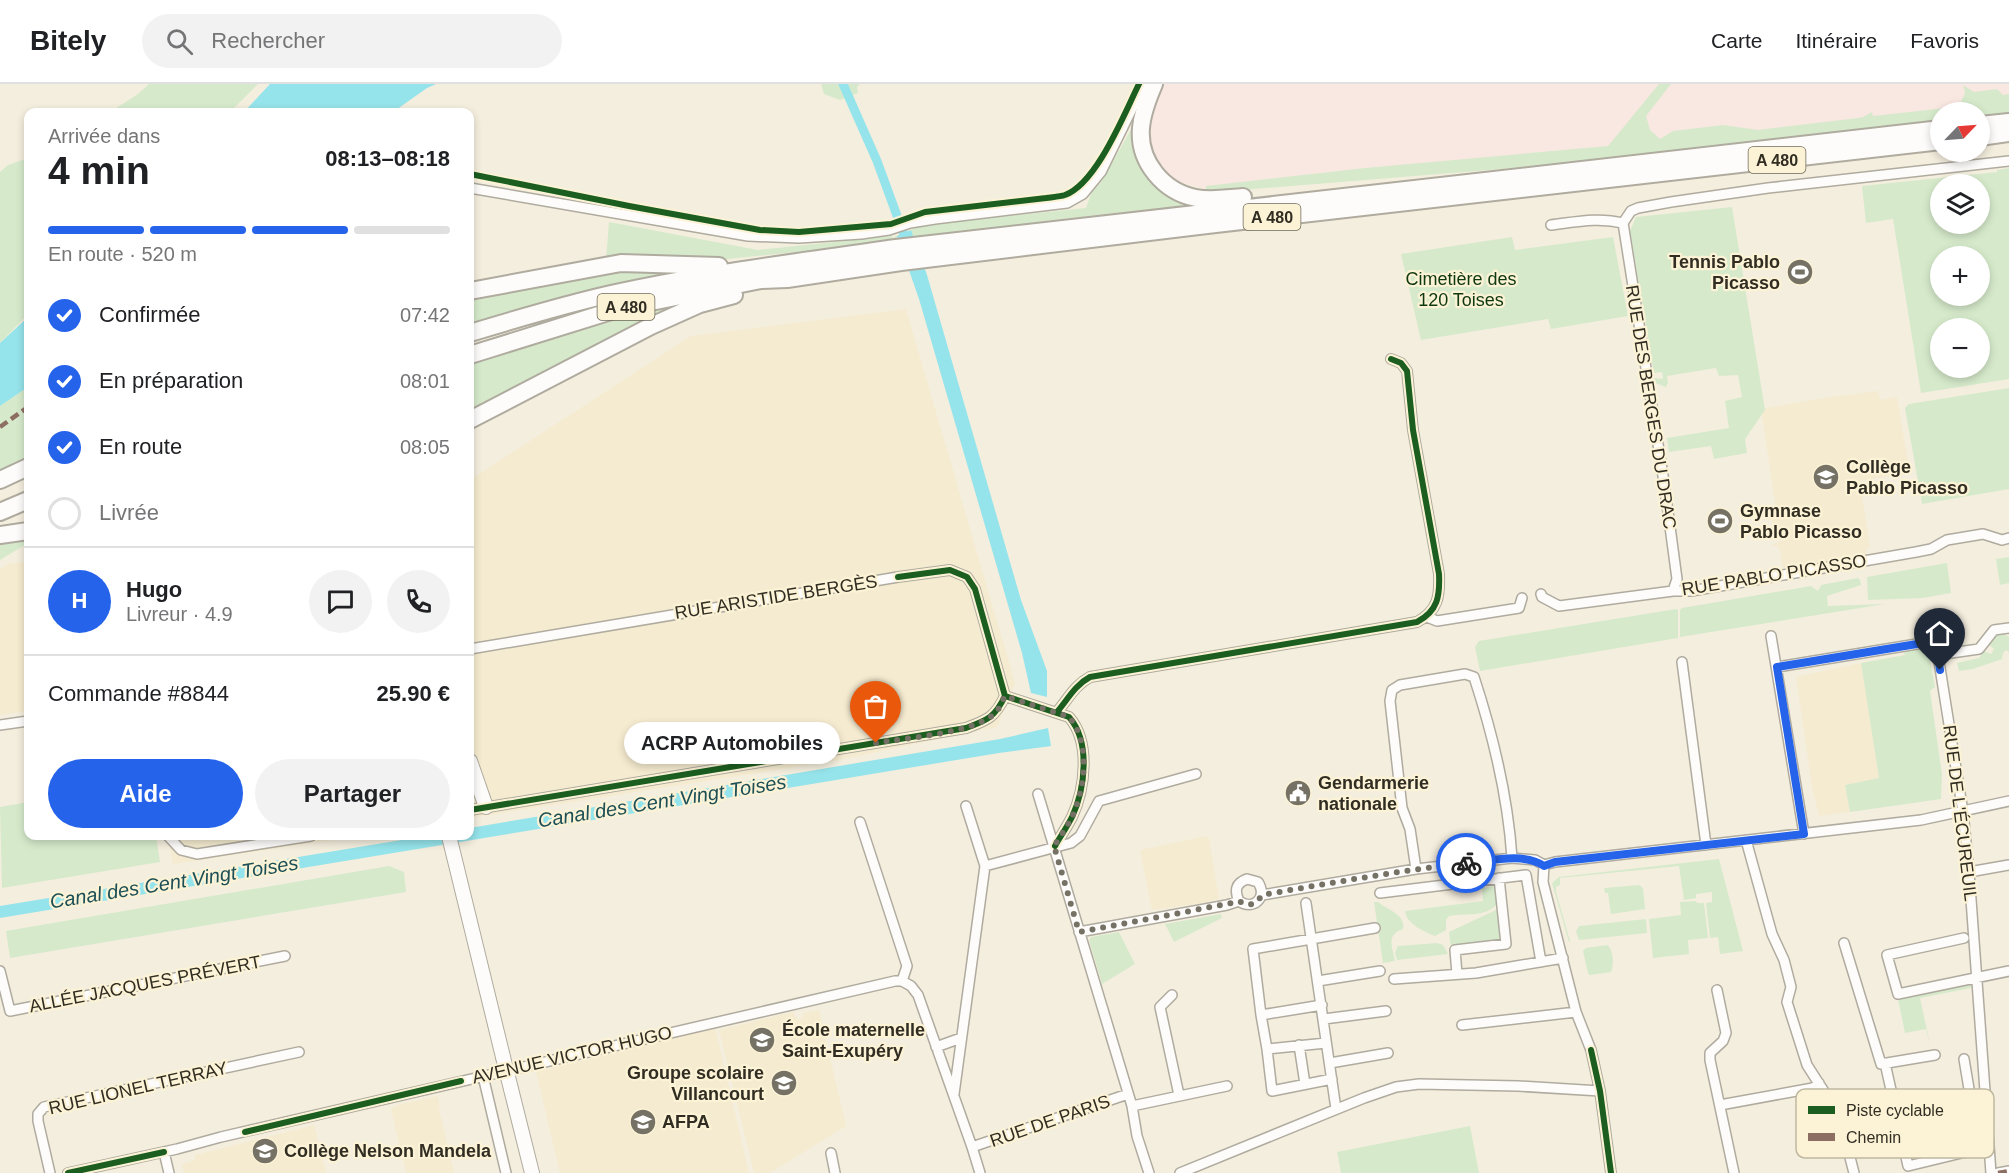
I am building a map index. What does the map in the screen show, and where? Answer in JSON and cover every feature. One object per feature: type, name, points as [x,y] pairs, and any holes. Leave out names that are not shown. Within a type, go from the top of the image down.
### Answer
[{"type":"highway","points":[[1151,84],[1140,129],[1142,144],[1153,171],[1174,190],[1203,199],[1299,193],[1354,196]]},
{"type":"highway","points":[[1990,124],[2009,122]]},
{"type":"highway","name":"A 480","points":[[474,332],[612,294],[755,268],[898,255],[1354,196],[1930,130]]},
{"type":"highway","points":[[1990,136],[2009,133]]},
{"type":"highway","name":"A 480","points":[[929,251],[1218,223],[1930,142]]},
{"type":"highway","name":"A 480","points":[[474,354],[621,308],[761,280],[787,279],[898,255]]},
{"type":"highway","points":[[474,290],[621,263],[692,266],[739,264],[755,268]]},
{"type":"highway","points":[[474,418],[680,312],[718,299],[764,288],[787,279]]},
{"type":"highway","points":[[0,480],[24,469]]},
{"type":"highway","points":[[0,491],[24,481]]},
{"type":"highway","points":[[0,512],[24,502]]},
{"type":"highway","points":[[0,535],[24,532]]},
{"type":"main road","points":[[474,772],[486,807]]},
{"type":"main road","points":[[449,840],[532,1173]]},
{"type":"street","points":[[474,189],[748,236],[799,238],[889,230],[910,223],[1067,202],[1083,194],[1111,155],[1144,84]]},
{"type":"street","points":[[1125,127],[1151,84]]},
{"type":"street","points":[[1551,225],[1593,219],[1623,223],[1631,212],[1638,208],[1660,203],[1768,188],[2009,161]]},
{"type":"street","name":"RUE DES BERGES DU DRAC","points":[[1623,223],[1664,482],[1677,579],[1673,591]]},
{"type":"street","points":[[1057,712],[1074,689],[1090,677],[1418,622],[1427,617],[1436,606],[1440,591],[1439,574],[1413,430],[1407,372],[1401,363],[1391,359]]},
{"type":"street","name":"RUE PABLO PICASSO","points":[[1541,594],[1542,597],[1558,606],[1707,588],[1916,552],[1931,549],[1947,540],[1983,534],[2002,540],[2009,538]]},
{"type":"street","name":"RUE ARISTIDE BERGÈS","points":[[474,648],[950,570],[967,577],[975,589],[1005,696]]},
{"type":"street","points":[[1427,617],[1437,621],[1519,608],[1522,598]]},
{"type":"street","points":[[1777,667],[1929,642],[1944,654],[1979,649],[1994,630],[2009,628]]},
{"type":"street","points":[[1771,636],[1804,834]]},
{"type":"street","name":"RUE DE L'ÉCUREUIL","points":[[1937,649],[1963,812],[1985,1089]]},
{"type":"street","points":[[1682,662],[1706,845]]},
{"type":"street","points":[[1416,869],[1410,829],[1402,808],[1390,700],[1392,690],[1400,685],[1465,674],[1474,677],[1493,750],[1509,823],[1512,858]]},
{"type":"street","points":[[474,809],[966,728],[988,719],[997,712],[1005,696],[1069,717],[1080,739],[1084,766],[1081,789],[1072,816],[1054,846]]},
{"type":"street","points":[[0,725],[24,722]]},
{"type":"street","points":[[985,866],[1071,843],[1080,836],[1100,801],[1196,774]]},
{"type":"street","points":[[1038,794],[1132,1106],[1137,1136],[1149,1173]]},
{"type":"street","points":[[1544,866],[1555,862],[1921,820],[2009,801]]},
{"type":"street","points":[[954,1096],[985,866],[966,806]]},
{"type":"street","points":[[860,822],[907,966],[902,981],[911,986],[918,995],[980,1173]]},
{"type":"street","points":[[172,840],[182,850],[197,854],[286,840]]},
{"type":"street","points":[[1746,840],[1772,934],[1784,960],[1791,987],[1787,1002],[1808,1065],[1823,1089]]},
{"type":"street","points":[[1262,895],[1416,869],[1512,858],[1535,860],[1544,866]]},
{"type":"street","points":[[1969,872],[2009,865]]},
{"type":"street","points":[[1544,866],[1543,882],[1576,1012],[1591,1050],[1600,1091],[1611,1173]]},
{"type":"street","points":[[1380,893],[1526,875],[1541,962]]},
{"type":"street","points":[[1457,974],[1455,950],[1506,944],[1499,878]]},
{"type":"street","points":[[1247,879],[1258,882],[1262,895],[1258,902],[1245,905],[1239,901],[1236,887],[1240,881],[1247,879]]},
{"type":"street","points":[[1079,932],[1239,901]]},
{"type":"street","points":[[1306,903],[1336,1109]]},
{"type":"street","points":[[1332,1079],[1272,1091],[1253,949],[1376,928]]},
{"type":"street","points":[[1964,938],[1887,955],[1898,993],[2009,971]]},
{"type":"street","points":[[1844,943],[1881,1064],[1935,1055]]},
{"type":"street","points":[[1394,979],[1457,974],[1541,962],[1562,954],[1570,946]]},
{"type":"street","name":"ALLÉE JACQUES PRÉVERT","points":[[0,971],[10,1011],[285,956]]},
{"type":"street","points":[[1318,981],[1380,971]]},
{"type":"street","name":"AVENUE VICTOR HUGO","points":[[68,1173],[902,981]]},
{"type":"street","points":[[1717,990],[1726,1033],[1723,1041],[1710,1053],[1710,1060],[1734,1173]]},
{"type":"street","points":[[1160,1007],[1172,995]]},
{"type":"street","points":[[1157,996],[1179,1095]]},
{"type":"street","points":[[1262,1015],[1322,1005]]},
{"type":"street","points":[[1324,1019],[1386,1011]]},
{"type":"street","points":[[1462,1025],[1576,1012]]},
{"type":"street","points":[[936,1047],[961,1038]]},
{"type":"street","points":[[1267,1049],[1326,1043]]},
{"type":"street","points":[[1299,1045],[1305,1084]]},
{"type":"street","name":"RUE LIONEL TERRAY","points":[[50,1173],[38,1121],[38,1114],[44,1107],[299,1052]]},
{"type":"street","points":[[1330,1063],[1388,1053]]},
{"type":"street","points":[[1964,1059],[1969,1089]]},
{"type":"street","points":[[1885,1064],[1891,1089]]},
{"type":"street","points":[[483,1076],[506,1173]]},
{"type":"street","points":[[1808,1089],[1819,1083]]},
{"type":"street","points":[[1180,1173],[1387,1089],[1419,1084],[1518,1086],[1600,1091]]},
{"type":"street","points":[[1132,1106],[1227,1086]]},
{"type":"street","points":[[1720,1105],[1796,1091]]},
{"type":"street","name":"RUE DE PARIS","points":[[972,1147],[1128,1094]]},
{"type":"street","points":[[164,1152],[169,1173]]},
{"type":"street","points":[[831,1153],[836,1173]]},
{"type":"street","points":[[1850,1158],[1854,1173]]},
{"type":"street","points":[[1906,1158],[1908,1166],[1941,1158]]},
{"type":"street","name":"RUE DE L'ÉCUREUIL","points":[[1990,1158],[1991,1173]]},
{"type":"street","points":[[1998,1173],[2009,1171]]},
{"type":"shaded area","points":[[1156,84],[2009,84],[2009,102],[1990,104],[1990,102],[1930,102],[1930,111],[1675,141],[1442,162],[1205,188],[1179,182],[1169,174],[1156,157],[1145,130]]},
{"type":"shaded area","points":[[906,309],[1015,683],[997,727],[834,761],[474,817],[474,477],[691,336]]},
{"type":"shaded area","name":"Collège Pablo Picasso","points":[[1878,391],[1880,400],[1897,397],[1910,473],[1860,481],[1870,548],[1866,549],[1866,555],[1783,569],[1779,547],[1771,545],[1785,539],[1766,514],[1776,510],[1761,409]]},
{"type":"shaded area","points":[[24,562],[24,712],[0,715],[0,569],[8,564]]},
{"type":"shaded area","points":[[1861,663],[1879,778],[1845,785],[1850,812],[1819,816],[1812,787],[1796,677]]},
{"type":"shaded area","points":[[1206,836],[1209,838],[1219,899],[1152,910],[1140,850]]},
{"type":"shaded area","points":[[169,840],[332,840],[173,864]]},
{"type":"shaded area","name":"Groupe scolaire Villancourt","points":[[819,1010],[846,1126],[770,1173],[754,1173],[719,1030],[793,1012],[797,1019],[802,1018],[803,1013]]},
{"type":"shaded area","name":"AFPA","points":[[715,1027],[749,1173],[560,1173],[536,1072]]},
{"type":"shaded area","points":[[438,1096],[454,1173],[406,1173],[391,1109],[397,1105]]},
{"type":"shaded area","name":"Collège Nelson Mandela","points":[[314,1125],[326,1173],[184,1173],[182,1164],[195,1160],[195,1155]]},
{"type":"green space","points":[[149,84],[258,84],[234,108],[116,108]]},
{"type":"green space","points":[[821,84],[860,84],[857,87],[858,93],[840,100],[824,94]]},
{"type":"green space","points":[[1659,84],[1671,84],[1646,116],[1650,130],[1660,139],[1673,131],[1723,125],[1758,130],[1858,118],[1872,112],[1873,116],[1930,110],[1930,122],[1538,166],[1205,193],[1206,186],[1365,168],[1608,146]]},
{"type":"green space","points":[[1963,85],[1974,92],[1997,89],[2003,95],[2009,94],[2009,113],[1990,115],[1990,102],[1961,102],[1965,93]]},
{"type":"green space","points":[[1136,121],[1137,145],[1196,204],[896,241],[894,237],[915,228],[941,223],[1086,208],[1092,191],[1101,182]]},
{"type":"green space","points":[[24,159],[24,318],[0,343],[0,172],[8,165]]},
{"type":"green space","points":[[2009,168],[2009,379],[1921,393],[1893,219],[1866,223],[1862,186],[1930,179],[1930,234],[1990,234],[1990,174],[1978,174],[1997,172],[1997,170]]},
{"type":"green space","points":[[1732,207],[1765,410],[1745,439],[1747,453],[1714,459],[1711,446],[1669,452],[1667,438],[1729,428],[1725,401],[1742,397],[1738,375],[1719,376],[1716,368],[1667,376],[1666,387],[1655,383],[1654,378],[1663,379],[1662,372],[1654,373],[1630,231],[1636,217]]},
{"type":"green space","points":[[609,222],[758,250],[892,236],[894,242],[727,259],[606,260]]},
{"type":"green space","name":"Cimetière des 120 Toises","points":[[1512,237],[1515,250],[1613,237],[1628,316],[1551,329],[1548,319],[1421,340],[1401,254]]},
{"type":"green space","points":[[631,266],[673,272],[636,279],[474,323],[474,292]]},
{"type":"green space","points":[[665,307],[669,314],[474,412],[474,364],[638,313]]},
{"type":"green space","points":[[2009,388],[2009,489],[1922,504],[1905,408],[1909,404]]},
{"type":"green space","points":[[24,390],[24,459],[0,470],[0,406]]},
{"type":"green space","points":[[24,539],[24,545],[0,560],[0,541]]},
{"type":"green space","points":[[2009,557],[2009,583],[2000,585],[1996,559]]},
{"type":"green space","points":[[1947,563],[1951,593],[1923,598],[1868,600],[1867,577]]},
{"type":"green space","points":[[1858,578],[1861,585],[1827,596],[1828,606],[1885,604],[1680,637],[1680,610],[1682,608],[1811,586],[1818,591],[1821,585]]},
{"type":"green space","points":[[1678,610],[1678,638],[1480,671],[1475,647],[1479,641]]},
{"type":"green space","points":[[1998,631],[2009,637],[2009,652],[2006,650],[2003,653],[2002,659],[1973,669],[1959,671],[1957,663],[1979,658],[1984,651],[1991,654],[1994,649],[1988,644]]},
{"type":"green space","points":[[1921,649],[1929,655],[1935,687],[1930,691],[1942,774],[1941,799],[1850,812],[1845,785],[1879,778],[1861,663],[1905,655],[1903,650]]},
{"type":"green space","points":[[24,803],[24,840],[157,840],[160,862],[2,888],[0,807]]},
{"type":"green space","points":[[1719,859],[1743,951],[1720,954],[1718,937],[1710,938],[1706,903],[1712,902],[1712,892],[1696,894],[1696,898],[1684,900],[1679,866],[1560,878],[1560,885],[1556,887],[1556,892],[1569,942],[1552,883],[1559,877]]},
{"type":"green space","points":[[389,866],[404,872],[406,892],[10,958],[6,931]]},
{"type":"green space","points":[[1639,885],[1643,888],[1645,909],[1611,914],[1608,893],[1605,893],[1604,888]]},
{"type":"green space","points":[[1496,886],[1498,903],[1493,908],[1482,913],[1449,916],[1446,920],[1446,930],[1435,936],[1416,926],[1406,915],[1405,911],[1483,901],[1482,888]]},
{"type":"green space","points":[[1374,902],[1391,910],[1402,920],[1403,929],[1394,934],[1392,938],[1395,961],[1383,963]]},
{"type":"green space","points":[[1680,902],[1704,903],[1708,938],[1688,940],[1689,954],[1653,958],[1649,919],[1681,915]]},
{"type":"green space","points":[[1498,909],[1501,938],[1498,941],[1451,948],[1449,932]]},
{"type":"green space","points":[[1221,914],[1222,918],[1174,942],[1165,924]]},
{"type":"green space","points":[[1646,919],[1647,933],[1579,940],[1576,931],[1579,926]]},
{"type":"green space","points":[[1119,932],[1135,964],[1102,984],[1089,940],[1091,937]]},
{"type":"green space","points":[[1437,943],[1443,945],[1448,954],[1397,960],[1395,953],[1398,946]]},
{"type":"green space","points":[[1607,945],[1613,958],[1611,972],[1590,975],[1583,951],[1586,948]]},
{"type":"green space","points":[[1971,985],[1971,988],[1920,998],[1931,1049],[1926,1029],[1905,1033],[1898,999]]},
{"type":"green space","points":[[1470,1126],[1479,1173],[1341,1173],[1337,1152]]},
{"type":"water","points":[[270,84],[436,84],[399,108],[248,108]]},
{"type":"water","points":[[911,230],[927,275],[1021,600],[1047,671],[1047,697],[1031,693],[1022,653],[919,299],[897,236]]},
{"type":"water","points":[[24,321],[24,390],[0,406],[0,343]]},
{"type":"water","name":"Canal des Cent Vingt Toises","points":[[1048,728],[1051,746],[474,840],[474,827],[1000,739]]},
{"type":"water","name":"Canal des Cent Vingt Toises","points":[[402,840],[472,840],[0,918],[0,906]]},
{"type":"waterway","points":[[843,84],[877,161],[907,243]]},
{"type":"marked path","points":[[0,427],[24,410]]},
{"type":"marked path","points":[[1998,1173],[2009,1171]]},
{"type":"cycle path","points":[[474,175],[760,230],[799,232],[891,224],[925,212],[1065,195],[1077,188],[1099,163],[1139,84]]},
{"type":"cycle path","points":[[1057,712],[1076,688],[1090,677],[1417,622],[1429,613],[1438,596],[1439,574],[1413,430],[1407,371],[1401,363],[1391,359]]},
{"type":"cycle path","points":[[898,577],[950,570],[967,577],[975,589],[1005,696]]},
{"type":"cycle path","points":[[1005,696],[1069,717],[1081,739],[1084,766],[1077,806],[1055,846]]},
{"type":"cycle path","points":[[474,809],[966,728],[990,717],[998,709],[1005,696]]},
{"type":"cycle path","points":[[1591,1050],[1600,1091],[1611,1173]]},
{"type":"cycle path","points":[[245,1132],[461,1081]]},
{"type":"cycle path","points":[[68,1173],[164,1152]]},
{"type":"way so far","points":[[876,743],[966,728],[988,719],[997,712],[1005,696],[1069,717],[1080,739],[1084,766],[1081,789],[1072,816],[1054,846],[1079,932],[1239,901],[1245,905],[1252,905],[1258,902],[1262,895],[1311,886],[1466,863]]},
{"type":"place","name":"Tennis Pablo Picasso","points":[[1800,272]]},
{"type":"place","name":"Collège Pablo Picasso","points":[[1826,477]]},
{"type":"place","name":"Gymnase Pablo Picasso","points":[[1720,521]]},
{"type":"place","name":"ACRP Automobiles","points":[[876,743]]},
{"type":"place","name":"Gendarmerie nationale","points":[[1298,793]]},
{"type":"place","name":"École maternelle Saint-Exupéry","points":[[762,1040]]},
{"type":"place","name":"Groupe scolaire Villancourt","points":[[784,1083]]},
{"type":"place","name":"AFPA","points":[[643,1122]]},
{"type":"place","name":"Collège Nelson Mandela","points":[[265,1151]]},
{"type":"route","points":[[1466,863],[1512,858],[1535,860],[1544,866],[1555,862],[1804,834],[1777,667],[1929,642],[1937,649],[1940,670]]}]
